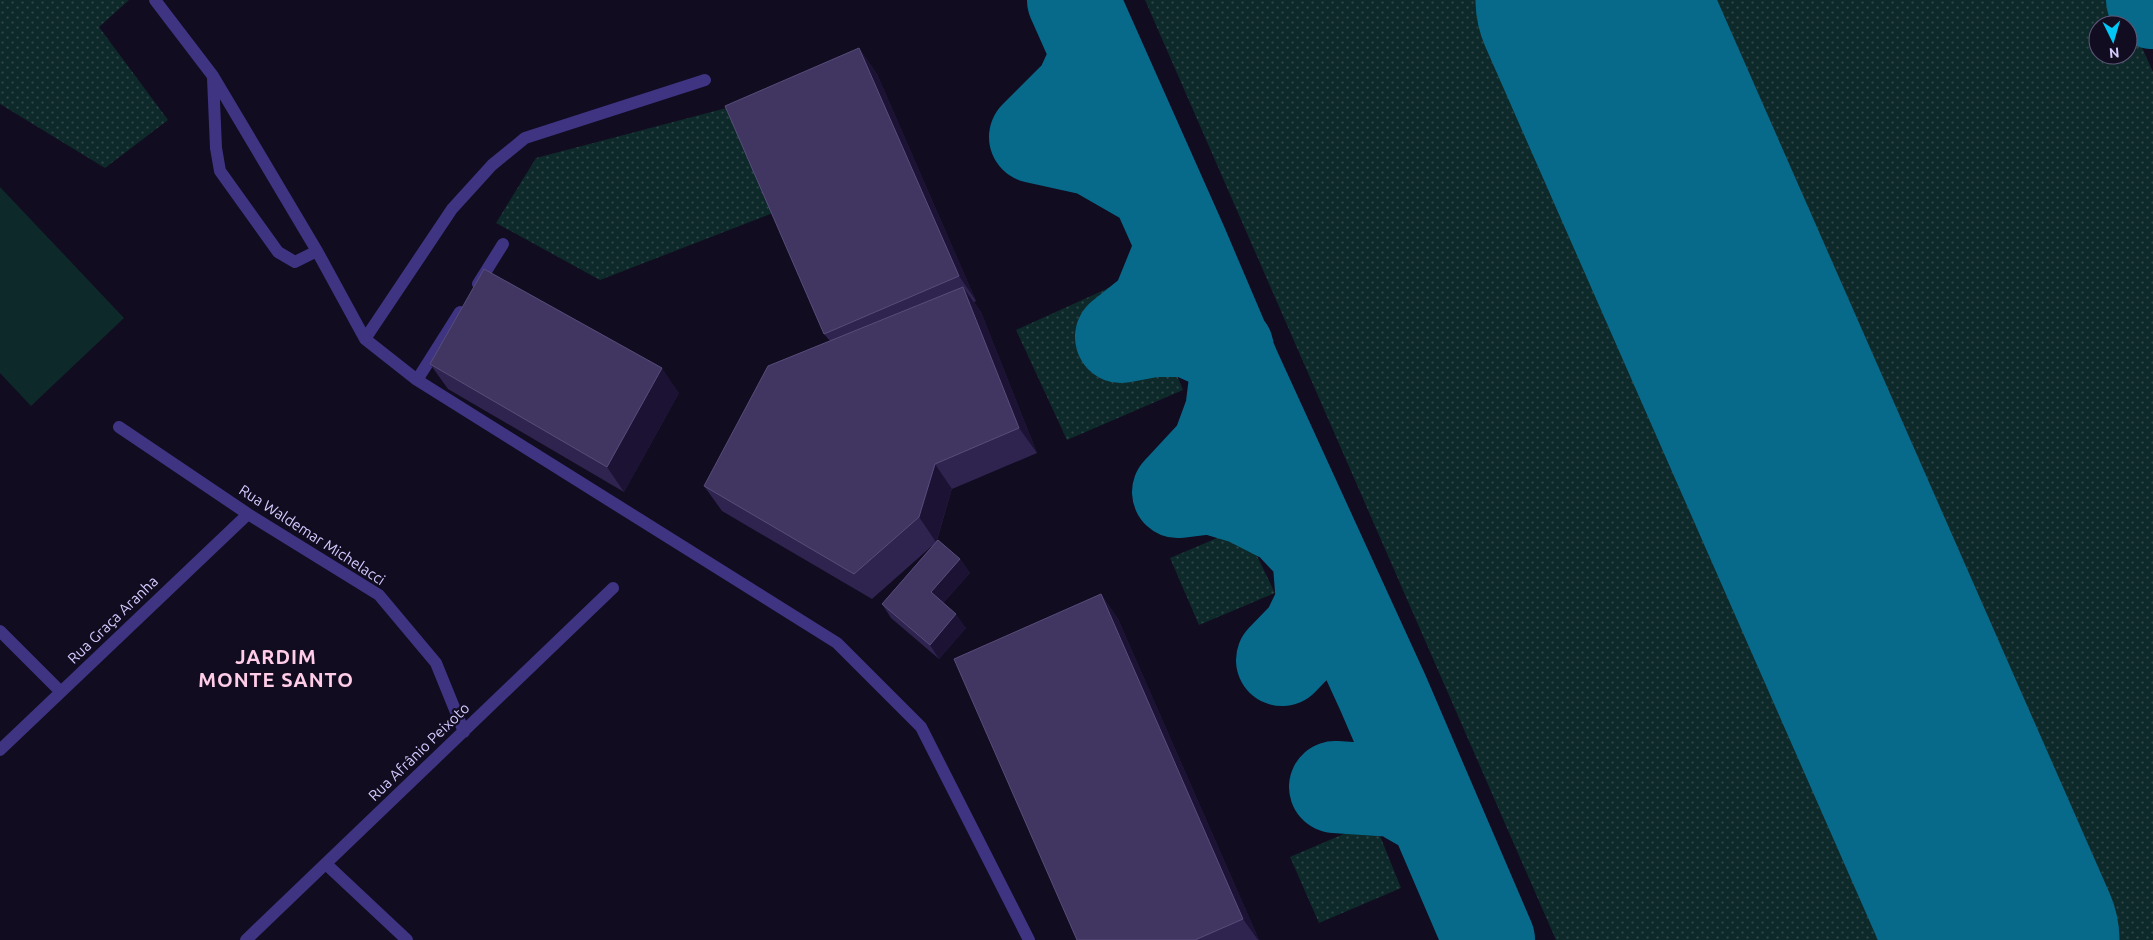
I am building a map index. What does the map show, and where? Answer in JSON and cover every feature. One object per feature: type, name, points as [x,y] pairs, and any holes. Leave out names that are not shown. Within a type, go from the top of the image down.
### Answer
[{"type":"street","points":[[155,0],[213,76],[317,251],[365,339],[417,380],[837,643],[920,727],[1029,940]]},
{"type":"street","points":[[213,76],[216,148],[220,171],[278,252],[295,262],[317,251]]},
{"type":"street","points":[[365,339],[452,209],[492,165],[525,138],[705,80]]},
{"type":"street","points":[[417,380],[503,244]]},
{"type":"street","name":"Rua Waldemar Michelacci","points":[[119,427],[248,514],[379,595],[436,663],[464,732]]},
{"type":"street","name":"Rua Graça Aranha","points":[[0,750],[248,514]]},
{"type":"street","name":"Rua Afrânio Peixoto","points":[[246,940],[614,588]]},
{"type":"street","points":[[0,631],[61,692]]},
{"type":"street","points":[[326,864],[407,940]]},
{"type":"green space","points":[[0,0],[129,0],[99,27],[168,120],[105,168],[0,104]]},
{"type":"green space","points":[[1145,0],[1525,0],[1939,940],[1556,940]]},
{"type":"green space","points":[[1687,0],[2121,0],[2128,15],[2088,15],[2088,65],[2138,65],[2138,38],[2153,72],[2153,940],[2101,940]]},
{"type":"green space","points":[[734,106],[778,211],[600,280],[496,223],[536,158]]},
{"type":"green space","points":[[0,187],[124,318],[31,406],[0,373]]},
{"type":"green space","points":[[1137,275],[1183,390],[1067,440],[1016,330]]},
{"type":"green space","points":[[1243,527],[1275,593],[1199,625],[1170,558]]},
{"type":"green space","points":[[1374,821],[1401,888],[1319,923],[1290,857]]},
{"type":"building","points":[[859,48],[959,276],[824,334],[725,106]]},
{"type":"building","points":[[484,269],[662,368],[607,467],[430,364]]},
{"type":"building","points":[[963,287],[1019,428],[935,464],[919,517],[854,574],[704,486],[768,366]]},
{"type":"building","points":[[938,540],[960,559],[931,592],[956,614],[930,645],[882,604]]},
{"type":"building","points":[[1101,594],[1243,919],[1195,940],[1077,940],[954,659]]},
{"type":"taxiway","points":[[1073,0],[1182,245],[1236,372],[1383,693],[1489,940]]},
{"type":"taxiway","points":[[1097,55],[1080,92],[1035,137],[1094,150],[1155,185]]},
{"type":"taxiway","points":[[1182,245],[1156,309],[1121,337],[1153,331],[1188,331],[1228,349]]},
{"type":"taxiway","points":[[1236,372],[1231,412],[1217,450],[1178,492],[1210,488],[1247,499],[1288,520],[1318,552],[1322,603],[1307,634],[1282,660]]},
{"type":"taxiway","points":[[1335,787],[1396,791],[1433,812]]},
{"type":"taxiway","points":[[2002,940],[1994,917],[2006,940]]},
{"type":"runway","points":[[1591,0],[2004,940]]},
{"type":"district","name":"JARDIM MONTE SANTO","points":[[276,668]]}]
